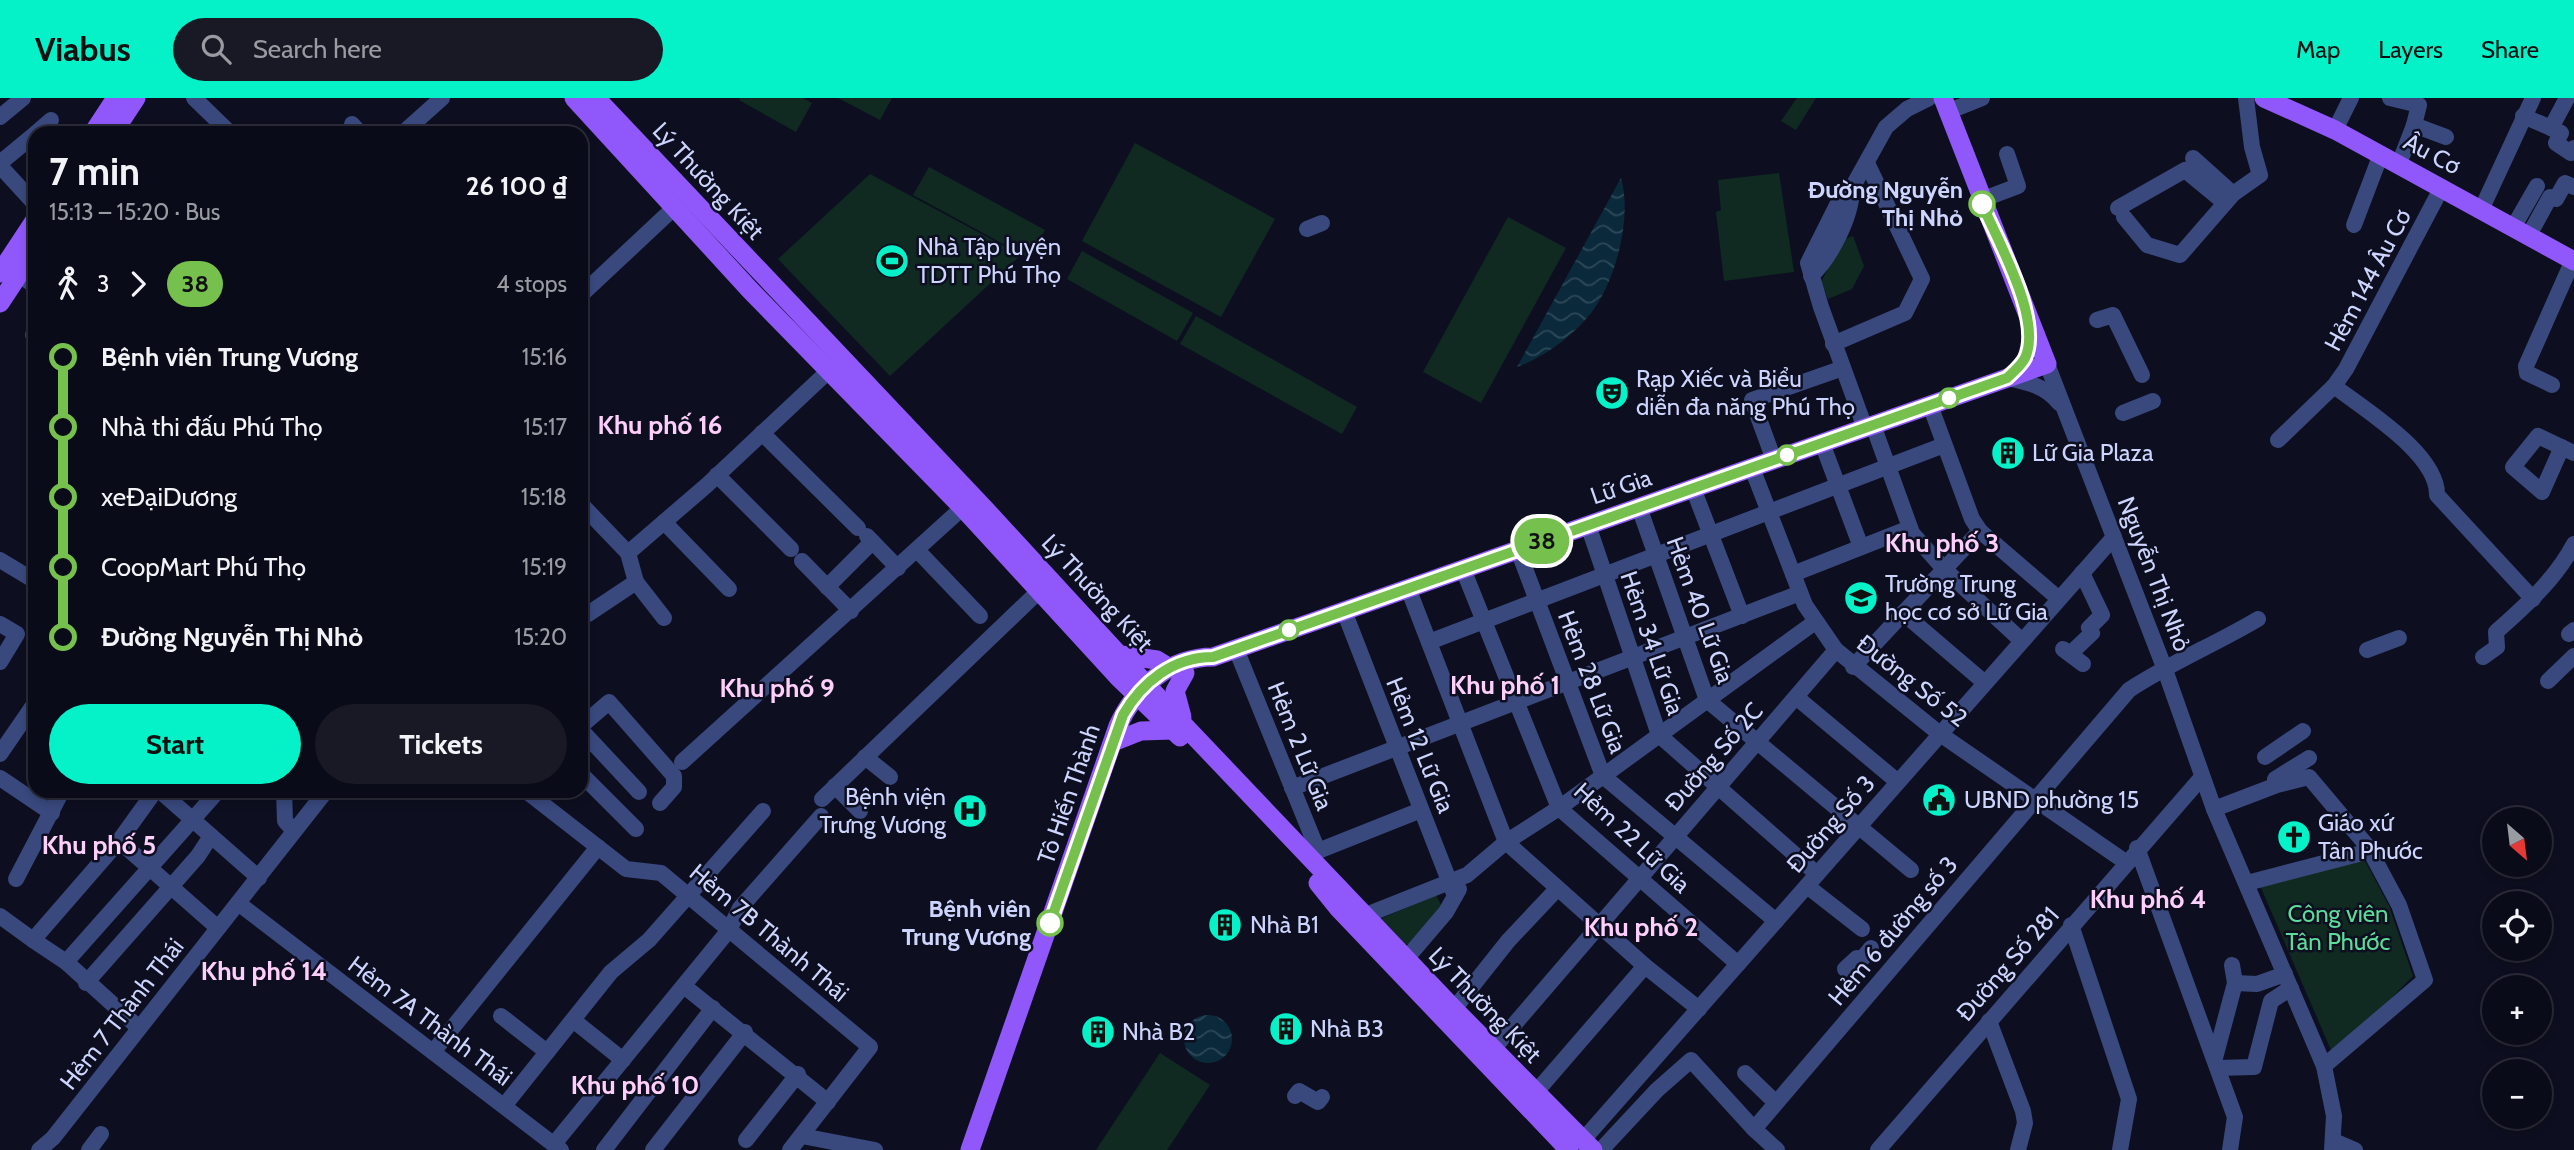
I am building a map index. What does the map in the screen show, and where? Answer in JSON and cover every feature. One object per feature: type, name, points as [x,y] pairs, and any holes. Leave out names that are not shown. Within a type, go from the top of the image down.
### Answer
[{"type":"main road","points":[[98,126],[116,98]]},
{"type":"main road","points":[[118,126],[136,98]]},
{"type":"main road","name":"Lý Thường Kiệt","points":[[574,98],[676,206],[750,290],[835,365]]},
{"type":"main road","name":"Lý Thường Kiệt","points":[[596,98],[835,365],[1121,655],[1159,679]]},
{"type":"main road","name":"Âu Cơ","points":[[2264,98],[2381,154],[2574,260]]},
{"type":"main road","name":"Nguyễn Thị Nhỏ","points":[[1945,105],[1980,200],[2047,364]]},
{"type":"main road","points":[[0,303],[8,270],[28,233]]},
{"type":"main road","points":[[8,270],[28,255]]},
{"type":"main road","points":[[2007,378],[2025,358],[2029,345],[2029,320]]},
{"type":"main road","name":"Lữ Gia","points":[[1159,679],[1196,657],[1213,657],[2047,364]]},
{"type":"main road","name":"Lý Thường Kiệt","points":[[968,502],[1038,592],[1159,679],[1181,730],[1326,892],[1358,919],[1401,965],[1587,1148]]},
{"type":"main road","points":[[1113,742],[1141,731],[1181,730],[1175,697],[1177,686],[1159,679],[1157,660],[1121,655]]},
{"type":"main road","name":"Tô Hiến Thành","points":[[970,1150],[1113,742],[1159,679]]},
{"type":"main road","name":"Lý Thường Kiệt","points":[[1181,730],[1314,854],[1358,919]]},
{"type":"main road","name":"Lý Thường Kiệt","points":[[1401,965],[1454,1009],[1494,1048],[1587,1148]]},
{"type":"street","points":[[0,117],[23,98]]},
{"type":"street","points":[[194,98],[223,126]]},
{"type":"street","points":[[411,126],[442,98]]},
{"type":"street","points":[[1929,98],[1907,109],[1886,127],[1852,188],[1839,201],[1808,263],[1833,344],[1888,465],[1910,528],[1944,569],[2022,641]]},
{"type":"street","points":[[1945,105],[1982,98]]},
{"type":"street","points":[[2229,199],[2185,170],[2121,212],[2147,245],[2180,255],[2229,199],[2260,175],[2252,147],[2246,98]]},
{"type":"street","points":[[2335,130],[2351,98]]},
{"type":"street","points":[[2390,98],[2419,105],[2399,164]]},
{"type":"street","points":[[2482,208],[2533,98]]},
{"type":"street","points":[[2551,128],[2567,98]]},
{"type":"street","points":[[2523,116],[2561,133],[2556,143],[2571,153],[2574,148]]},
{"type":"street","points":[[44,126],[51,120]]},
{"type":"street","points":[[2414,125],[2446,138]]},
{"type":"street","points":[[28,139],[0,165],[28,196]]},
{"type":"street","points":[[1980,200],[2018,186],[2007,154]]},
{"type":"street","points":[[2354,225],[2381,154]]},
{"type":"street","points":[[2193,158],[2229,199]]},
{"type":"street","points":[[1833,344],[1905,313],[1922,279],[1867,163]]},
{"type":"street","points":[[2522,231],[2550,197],[2556,199],[2566,183],[2574,187]]},
{"type":"street","points":[[2522,231],[2537,186]]},
{"type":"street","name":"Hẻm 144 Âu Cơ","points":[[2278,440],[2331,389],[2442,187]]},
{"type":"street","points":[[588,288],[676,206]]},
{"type":"street","points":[[2552,385],[2527,373],[2526,366],[2574,260]]},
{"type":"street","points":[[8,270],[28,282]]},
{"type":"street","points":[[2097,320],[2113,315],[2142,375]]},
{"type":"street","name":"Nguyễn Thị Nhỏ","points":[[2047,364],[2164,667],[2214,809],[2325,1066],[2334,1116],[2333,1146]]},
{"type":"street","points":[[628,553],[835,365]]},
{"type":"street","points":[[1774,460],[1752,400],[1843,368]]},
{"type":"street","points":[[2007,378],[2024,381],[2052,394],[2064,409]]},
{"type":"street","points":[[2331,389],[2407,442],[2437,482],[2437,495],[2533,599]]},
{"type":"street","points":[[2123,414],[2153,401]]},
{"type":"street","points":[[1930,405],[1972,519],[1980,531],[2059,599]]},
{"type":"street","points":[[762,433],[898,568]]},
{"type":"street","points":[[1822,443],[1861,547]]},
{"type":"street","points":[[1429,642],[1944,445]]},
{"type":"street","name":"Đường Số 52","points":[[1752,467],[1800,593],[1815,622],[1836,650],[1853,667],[1940,734],[2127,863]]},
{"type":"street","points":[[717,475],[851,611]]},
{"type":"street","points":[[1693,488],[1742,616]]},
{"type":"street","points":[[682,762],[968,502]]},
{"type":"street","name":"Hẻm 40 Lữ Gia","points":[[1639,507],[1707,700],[1911,870]]},
{"type":"street","points":[[588,511],[628,553],[636,582],[664,618]]},
{"type":"street","points":[[664,522],[729,589]]},
{"type":"street","name":"Hẻm 34 Lữ Gia","points":[[1588,525],[1659,735],[1862,929]]},
{"type":"street","points":[[1793,574],[1910,528]]},
{"type":"street","points":[[1853,667],[1980,531]]},
{"type":"street","points":[[827,587],[865,535]]},
{"type":"street","name":"Đường Số 3","points":[[1587,1148],[1699,1009],[2113,537]]},
{"type":"street","points":[[2483,657],[2497,646],[2496,632],[2533,599],[2562,567],[2574,544]]},
{"type":"street","points":[[917,550],[980,616]]},
{"type":"street","name":"Hẻm 28 Lữ Gia","points":[[1518,550],[1603,776],[1776,921]]},
{"type":"street","points":[[0,560],[28,577]]},
{"type":"street","name":"Hẻm 22 Lữ Gia","points":[[1464,569],[1559,808],[1738,964]]},
{"type":"street","points":[[2072,656],[2092,634],[2089,628],[2102,615],[2082,573]]},
{"type":"street","points":[[588,613],[636,582]]},
{"type":"street","points":[[1408,588],[1506,842],[1645,966],[1699,1009]]},
{"type":"street","points":[[822,799],[1038,592]]},
{"type":"street","points":[[1292,788],[1800,593]]},
{"type":"street","name":"Hẻm 12 Lữ Gia","points":[[1344,611],[1452,889]]},
{"type":"street","points":[[1903,613],[1985,683]]},
{"type":"street","name":"Hẻm 6 đường số 3","points":[[1754,1129],[2129,690],[2164,667],[2216,644],[2258,619]]},
{"type":"street","points":[[1358,919],[1452,889],[1506,842],[1559,808],[1815,622]]},
{"type":"street","points":[[0,624],[17,634],[0,662]]},
{"type":"street","points":[[2367,650],[2399,638]]},
{"type":"street","name":"Hẻm 2 Lữ Gia","points":[[1236,649],[1292,788],[1314,854]]},
{"type":"street","name":"Đường Số 2C","points":[[1494,1048],[1836,650]]},
{"type":"street","points":[[2548,681],[2574,656]]},
{"type":"street","points":[[1796,697],[1898,782]]},
{"type":"street","points":[[588,722],[609,702],[674,776],[674,787],[660,803]]},
{"type":"street","points":[[0,754],[28,713]]},
{"type":"street","points":[[2265,757],[2304,731]]},
{"type":"street","points":[[588,736],[639,792]]},
{"type":"street","points":[[865,757],[890,777]]},
{"type":"street","points":[[2275,779],[2309,758]]},
{"type":"street","name":"Đường Số 281","points":[[1878,1150],[2127,863],[2137,848],[2202,777]]},
{"type":"street","points":[[2214,809],[2277,785],[2309,777],[2341,812],[2370,851],[2399,905],[2425,980],[2325,1066]]},
{"type":"street","points":[[0,778],[28,797]]},
{"type":"street","points":[[588,781],[636,829]]},
{"type":"street","points":[[835,786],[860,811]]},
{"type":"street","points":[[29,798],[52,814]]},
{"type":"street","points":[[16,879],[59,798]]},
{"type":"street","points":[[33,940],[120,841],[150,798]]},
{"type":"street","points":[[168,798],[259,878]]},
{"type":"street","points":[[66,962],[212,798]]},
{"type":"street","points":[[284,798],[285,821],[293,830]]},
{"type":"street","name":"Hẻm 7 Thành Thái","points":[[39,1150],[53,1138],[320,798]]},
{"type":"street","name":"Hẻm 7B Thành Thái","points":[[535,798],[626,869],[661,873],[870,1047],[828,1102]]},
{"type":"street","points":[[1314,854],[1421,810]]},
{"type":"street","points":[[504,1107],[611,972],[649,940],[763,811]]},
{"type":"street","points":[[557,1147],[623,1060],[729,930],[740,908],[821,816]]},
{"type":"street","points":[[86,982],[198,856],[211,836]]},
{"type":"street","points":[[120,841],[218,928]]},
{"type":"street","points":[[433,1052],[598,847]]},
{"type":"street","points":[[2137,848],[2235,1116],[2230,1150]]},
{"type":"street","points":[[2247,883],[2370,851]]},
{"type":"street","points":[[1401,965],[1446,912],[1452,889]]},
{"type":"street","points":[[1454,1009],[1508,942],[1557,889]]},
{"type":"street","name":"Hẻm 7A Thành Thái","points":[[238,903],[557,1147]]},
{"type":"street","points":[[0,916],[66,962],[139,1028]]},
{"type":"street","points":[[2071,925],[2130,1099],[2120,1150]]},
{"type":"street","points":[[1845,969],[1867,953],[1884,976]]},
{"type":"street","points":[[2217,1063],[2235,983],[2232,965]]},
{"type":"street","points":[[1536,1092],[1645,966]]},
{"type":"street","points":[[2217,1063],[2254,1067],[2271,1001],[2288,981]]},
{"type":"street","points":[[2235,983],[2288,981]]},
{"type":"street","points":[[684,986],[798,1074],[828,1102],[790,1150]]},
{"type":"street","points":[[604,1150],[713,1008]]},
{"type":"street","points":[[501,1016],[547,1052]]},
{"type":"street","points":[[573,1020],[623,1060]]},
{"type":"street","points":[[1989,1021],[2023,1111],[2025,1123],[2018,1150]]},
{"type":"street","points":[[653,1150],[745,1032]]},
{"type":"street","points":[[2263,1033],[2280,1037]]},
{"type":"street","points":[[1587,1148],[1691,1060],[1754,1129],[1777,1150]]},
{"type":"street","points":[[1745,1073],[1776,1103]]},
{"type":"street","points":[[746,1140],[798,1074]]},
{"type":"street","points":[[1295,1096],[1299,1091],[1318,1102],[1322,1097]]},
{"type":"street","points":[[89,1150],[102,1134]]},
{"type":"street","points":[[802,1136],[875,1150]]},
{"type":"street","points":[[2333,1146],[2355,1150]]},
{"type":"green space","points":[[803,98],[812,103],[796,132],[739,100]]},
{"type":"green space","points":[[838,98],[892,98],[880,120]]},
{"type":"green space","points":[[1797,98],[1816,98],[1796,130],[1781,121]]},
{"type":"green space","points":[[1135,143],[1275,219],[1221,317],[1082,241]]},
{"type":"green space","points":[[929,167],[1045,230],[1029,258],[913,195]]},
{"type":"green space","points":[[1779,173],[1794,272],[1724,281],[1716,212],[1721,210],[1718,180]]},
{"type":"green space","points":[[870,174],[1021,255],[890,376],[778,259]]},
{"type":"green space","points":[[1508,217],[1566,248],[1481,403],[1423,372]]},
{"type":"green space","points":[[1853,236],[1864,266],[1852,289],[1828,299],[1821,282],[1843,240]]},
{"type":"green space","points":[[1082,251],[1193,313],[1177,341],[1067,279]]},
{"type":"green space","points":[[1196,316],[1357,407],[1342,434],[1180,344]]},
{"type":"green space","name":"Công viên Tân Phước","points":[[2363,857],[2389,906],[2413,976],[2334,1057],[2259,883]]},
{"type":"green space","points":[[1436,895],[1442,907],[1411,944],[1402,944],[1380,919]]},
{"type":"green space","points":[[1160,1053],[1210,1085],[1167,1150],[1096,1150]]},
{"type":"water","points":[[1621,178],[1625,210],[1623,227],[1616,263],[1602,295],[1587,318],[1570,335],[1549,351],[1517,367]]},
{"type":"water","points":[[1208,1015],[1225,1022],[1232,1039],[1225,1056],[1208,1063],[1191,1056],[1184,1039],[1191,1022]]},
{"type":"bus line","name":"38","points":[[1050,923],[1118,726],[1135,695],[1147,682],[1159,677],[1164,671],[1196,657],[1213,657],[2007,378],[2025,358],[2029,345],[2029,320],[1982,204]]},
{"type":"place","name":"Đường Nguyễn Thị Nhỏ","points":[[1982,204]]},
{"type":"place","name":"Nhà Tập luyện TDTT Phú Thọ","points":[[892,261]]},
{"type":"place","name":"Rạp Xiếc và Biểu diễn đa năng Phú Thọ","points":[[1612,393]]},
{"type":"place","name":"Lữ Gia Plaza","points":[[2008,453]]},
{"type":"place","name":"Trường Trung học cơ sở Lữ Gia","points":[[1861,598]]},
{"type":"place","name":"UBND phường 15","points":[[1939,800]]},
{"type":"place","name":"Bệnh viện Trưng Vương","points":[[970,811]]},
{"type":"place","name":"Giáo xứ Tân Phước","points":[[2294,837]]},
{"type":"place","name":"Bệnh viên Trung Vương","points":[[1050,923]]},
{"type":"place","name":"Nhà B1","points":[[1225,925]]},
{"type":"place","name":"Nhà B3","points":[[1286,1029]]},
{"type":"place","name":"Nhà B2","points":[[1098,1032]]},
{"type":"district","name":"Khu phố 16","points":[[660,425]]},
{"type":"district","name":"Khu phố 3","points":[[1942,543]]},
{"type":"district","name":"Khu phố 1","points":[[1505,685]]},
{"type":"district","name":"Khu phố 9","points":[[777,688]]},
{"type":"district","name":"Khu phố 5","points":[[99,845]]},
{"type":"district","name":"Khu phố 4","points":[[2148,899]]},
{"type":"district","name":"Khu phố 2","points":[[1641,927]]},
{"type":"district","name":"Khu phố 14","points":[[264,971]]},
{"type":"district","name":"Khu phố 10","points":[[635,1085]]}]
